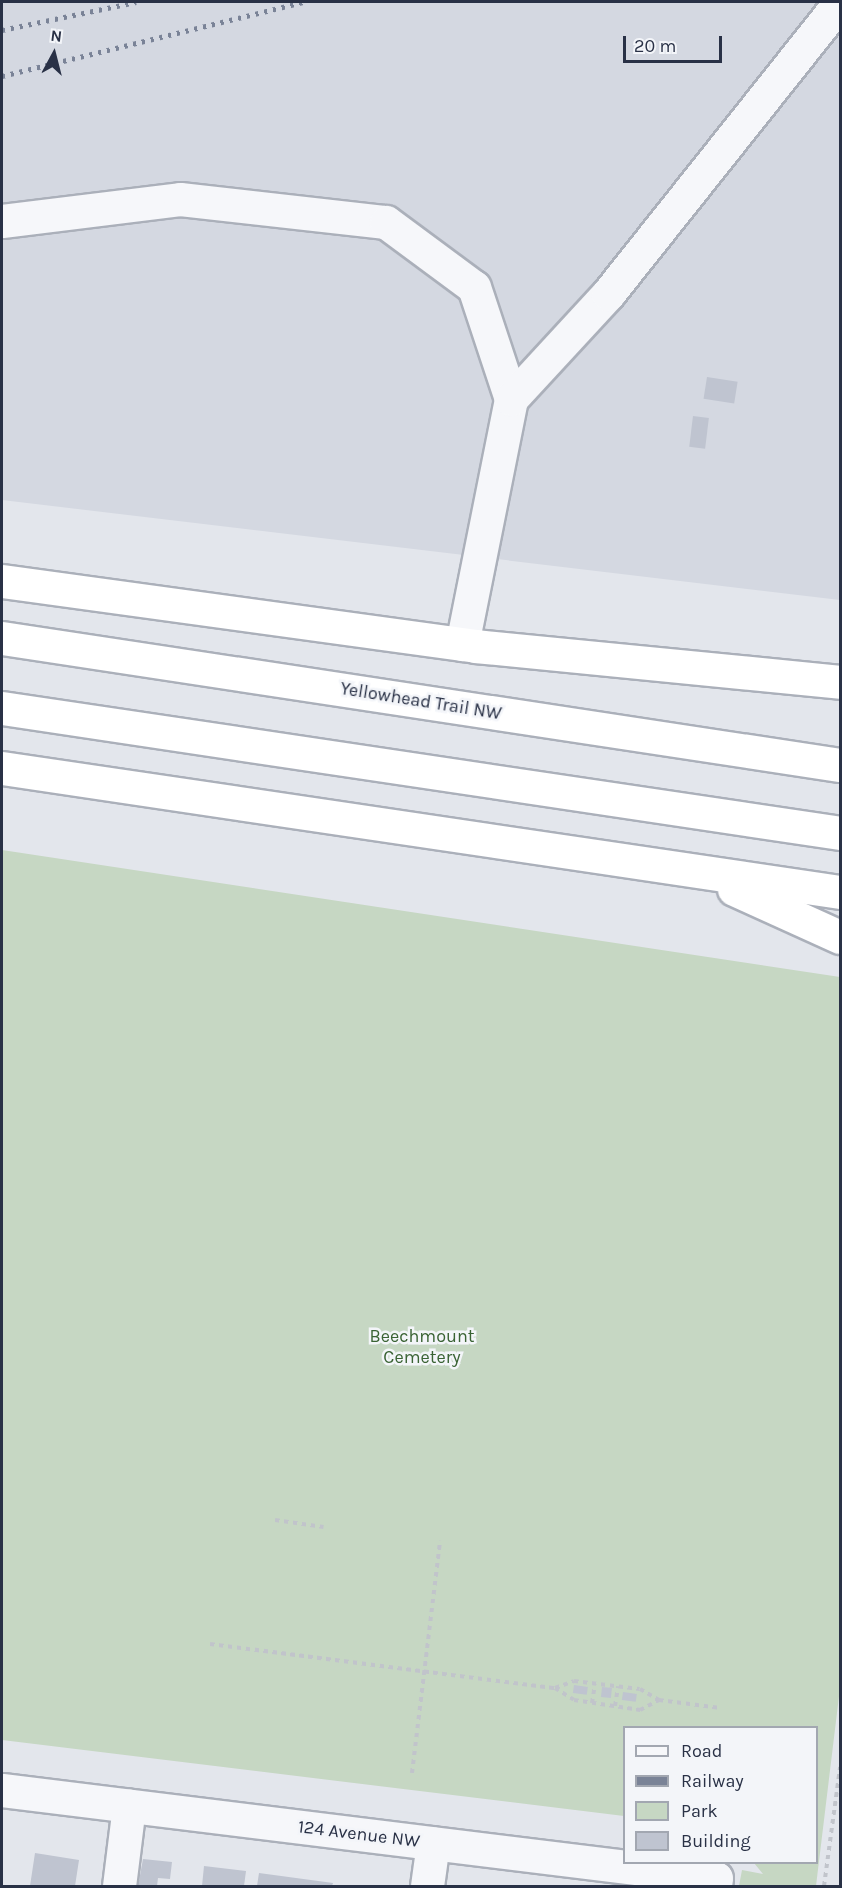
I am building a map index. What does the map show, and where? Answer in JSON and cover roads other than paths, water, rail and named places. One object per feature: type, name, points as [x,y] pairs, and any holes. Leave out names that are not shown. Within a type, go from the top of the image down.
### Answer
[{"type":"highway","points":[[2,581],[462,644],[834,680]]},
{"type":"highway","name":"Yellowhead Trail NW","points":[[2,638],[840,765]]},
{"type":"highway","points":[[2,708],[840,833]]},
{"type":"highway","points":[[2,768],[840,892]]},
{"type":"highway","points":[[700,873],[840,937]]},
{"type":"street","points":[[511,399],[608,294],[840,2]]},
{"type":"street","points":[[2,221],[180,199],[386,222],[474,287],[511,399],[462,644]]},
{"type":"street","name":"124 Avenue NW","points":[[2,1790],[433,1843],[715,1882]]},
{"type":"street","points":[[119,1887],[129,1806]]},
{"type":"street","points":[[427,1887],[433,1843]]},
{"type":"railway","points":[[2,30],[136,2]]},
{"type":"railway","points":[[2,76],[303,2]]},
{"type":"park label","name":"Beechmount Cemetery","points":[[422,1347]]}]
